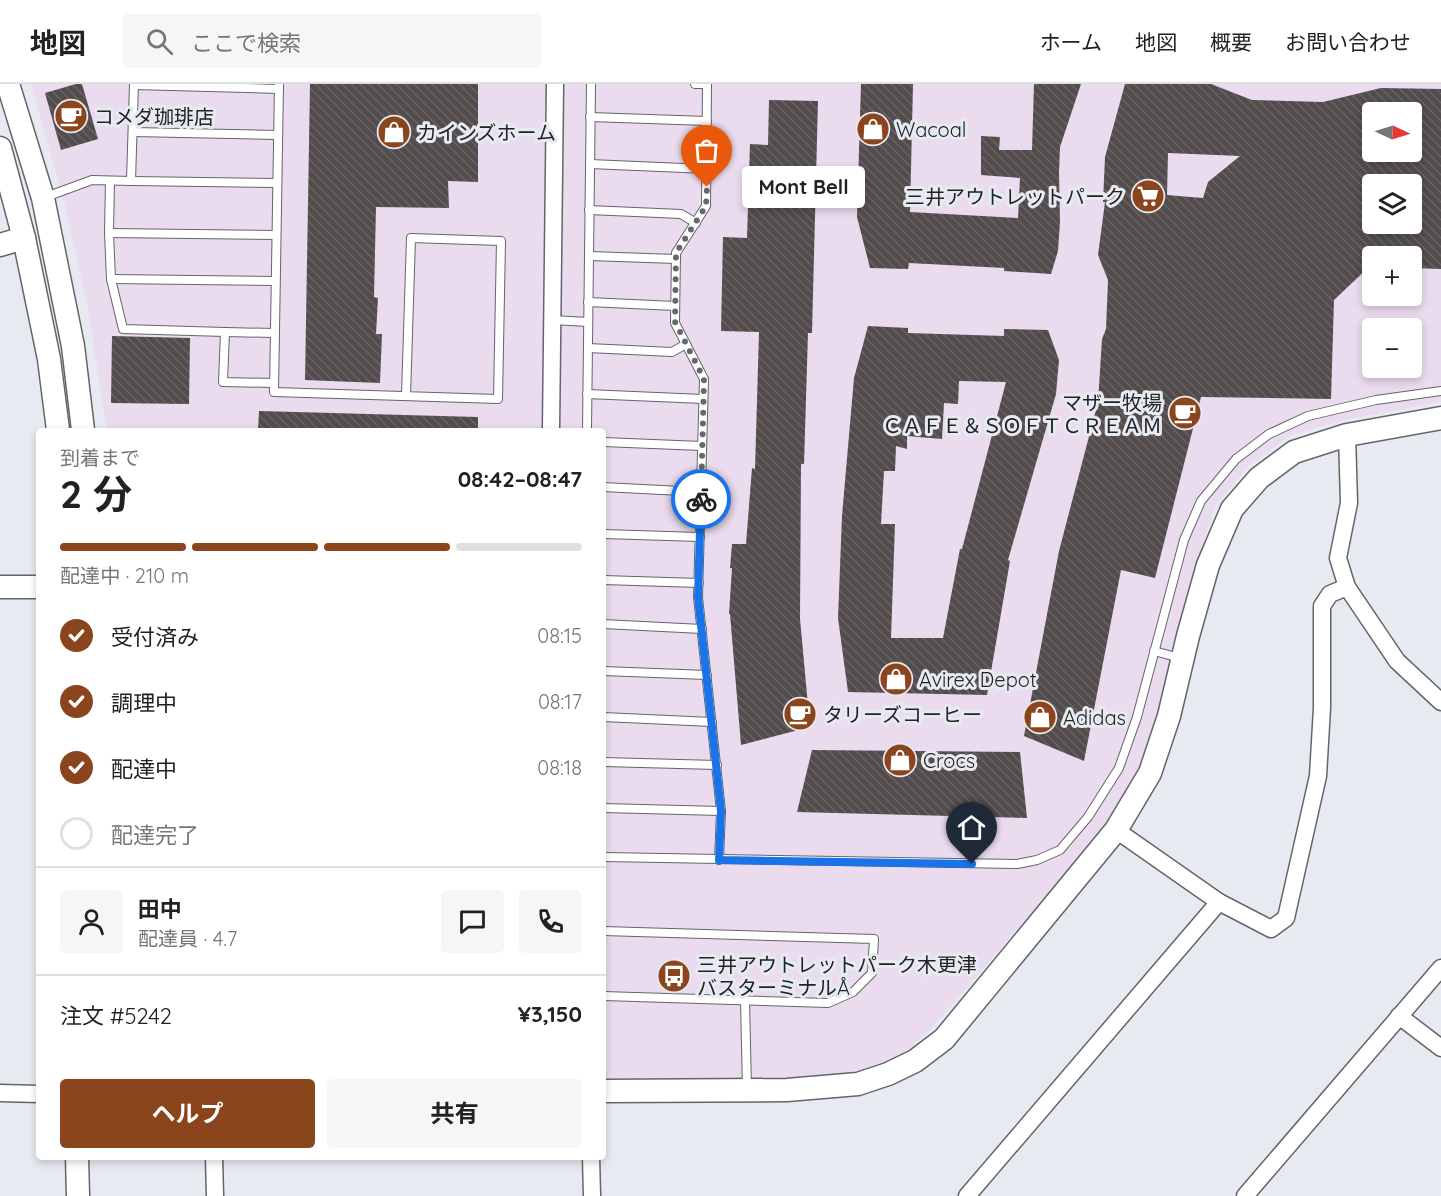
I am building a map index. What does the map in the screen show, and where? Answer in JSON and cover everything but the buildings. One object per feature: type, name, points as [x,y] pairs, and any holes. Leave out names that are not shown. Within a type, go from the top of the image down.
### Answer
[{"type":"street","points":[[8,84],[43,198],[73,346],[83,428]]},
{"type":"street","points":[[550,428],[555,84]]},
{"type":"street","points":[[0,148],[24,238],[49,359],[58,428]]},
{"type":"street","points":[[0,245],[24,238]]},
{"type":"street","points":[[606,1091],[787,1090],[858,1084],[888,1074],[915,1061],[944,1039],[1116,830],[1150,773],[1169,716],[1208,565],[1232,509],[1259,478],[1294,452],[1347,435],[1441,418]]},
{"type":"street","points":[[1347,435],[1348,503],[1338,558],[1347,587],[1398,660],[1441,702]]},
{"type":"street","points":[[0,587],[36,587]]},
{"type":"street","points":[[1116,830],[1219,902],[1271,929],[1286,918],[1318,776],[1322,708],[1322,606],[1330,594],[1347,587]]},
{"type":"street","points":[[967,1196],[1219,902]]},
{"type":"street","points":[[1245,1196],[1441,968]]},
{"type":"street","points":[[1399,1016],[1441,1048]]},
{"type":"street","points":[[0,1093],[36,1094]]},
{"type":"street","points":[[77,1160],[78,1196]]},
{"type":"street","points":[[214,1160],[215,1196]]},
{"type":"street","points":[[591,1160],[592,1196]]},
{"type":"lane","points":[[587,428],[591,84]]},
{"type":"lane","points":[[695,84],[707,84],[706,206],[676,253],[675,322],[704,379],[698,597],[721,811],[719,860]]},
{"type":"lane","points":[[131,181],[134,85],[279,86],[274,392],[498,399],[501,241],[411,238],[406,396]]},
{"type":"lane","points":[[590,117],[707,121]]},
{"type":"lane","points":[[133,132],[278,135]]},
{"type":"lane","points":[[590,164],[707,169]]},
{"type":"lane","points":[[43,198],[92,180],[277,183]]},
{"type":"lane","points":[[110,181],[111,279],[123,329],[274,333]]},
{"type":"lane","points":[[589,210],[681,214],[696,223]]},
{"type":"lane","points":[[109,233],[276,235]]},
{"type":"lane","points":[[589,256],[676,259]]},
{"type":"lane","points":[[111,279],[275,281]]},
{"type":"lane","points":[[588,302],[675,306]]},
{"type":"lane","points":[[553,320],[588,322]]},
{"type":"lane","points":[[225,332],[223,382],[274,383]]},
{"type":"lane","points":[[588,348],[672,352],[686,344]]},
{"type":"lane","points":[[606,857],[1017,864],[1036,861],[1060,850],[1088,817],[1119,768],[1137,717],[1184,540],[1202,501],[1236,459],[1269,434],[1308,416],[1376,400],[1441,391]]},
{"type":"lane","points":[[587,394],[703,399]]},
{"type":"lane","points":[[606,441],[702,446]]},
{"type":"lane","points":[[606,487],[701,492]]},
{"type":"lane","points":[[606,534],[700,537]]},
{"type":"lane","points":[[606,580],[699,583]]},
{"type":"lane","points":[[606,624],[702,629]]},
{"type":"lane","points":[[1154,651],[1183,659]]},
{"type":"lane","points":[[606,671],[707,675]]},
{"type":"lane","points":[[606,717],[712,722]]},
{"type":"lane","points":[[606,762],[717,765]]},
{"type":"lane","points":[[606,808],[721,811]]},
{"type":"lane","points":[[606,931],[874,939],[872,973],[853,992],[828,1003],[606,996]]},
{"type":"lane","points":[[745,1000],[747,1090]]},
{"type":"shaded area","points":[[31,84],[1441,84],[1441,402],[1349,419],[1291,435],[1250,465],[1215,506],[1177,636],[1146,762],[1114,814],[933,1027],[901,1055],[856,1072],[785,1079],[606,1078],[606,428],[107,428],[87,303],[65,205]]},
{"type":"way so far","points":[[701,499],[704,379],[675,322],[676,253],[706,206],[707,187]]},
{"type":"place","name":"コメダ珈琲店","points":[[71,116]]},
{"type":"place","name":"Wacoal","points":[[873,129]]},
{"type":"place","name":"カインズホーム","points":[[394,132]]},
{"type":"place","name":"Mont Bell","points":[[707,187]]},
{"type":"place","name":"三井アウトレットパーク","points":[[1148,196]]},
{"type":"place","name":"マザー牧場 ＣＡＦＥ＆ＳＯＦＴＣＲＥＡＭ","points":[[1185,413]]},
{"type":"place","name":"Avirex Depot","points":[[896,679]]},
{"type":"place","name":"タリーズコーヒー","points":[[800,714]]},
{"type":"place","name":"Adidas","points":[[1040,717]]},
{"type":"place","name":"Crocs","points":[[900,760]]},
{"type":"place","name":"三井アウトレットパーク木更津 バスターミナルÅ","points":[[674,976]]},
{"type":"route","points":[[701,499],[698,597],[721,811],[719,860],[972,864]]}]
